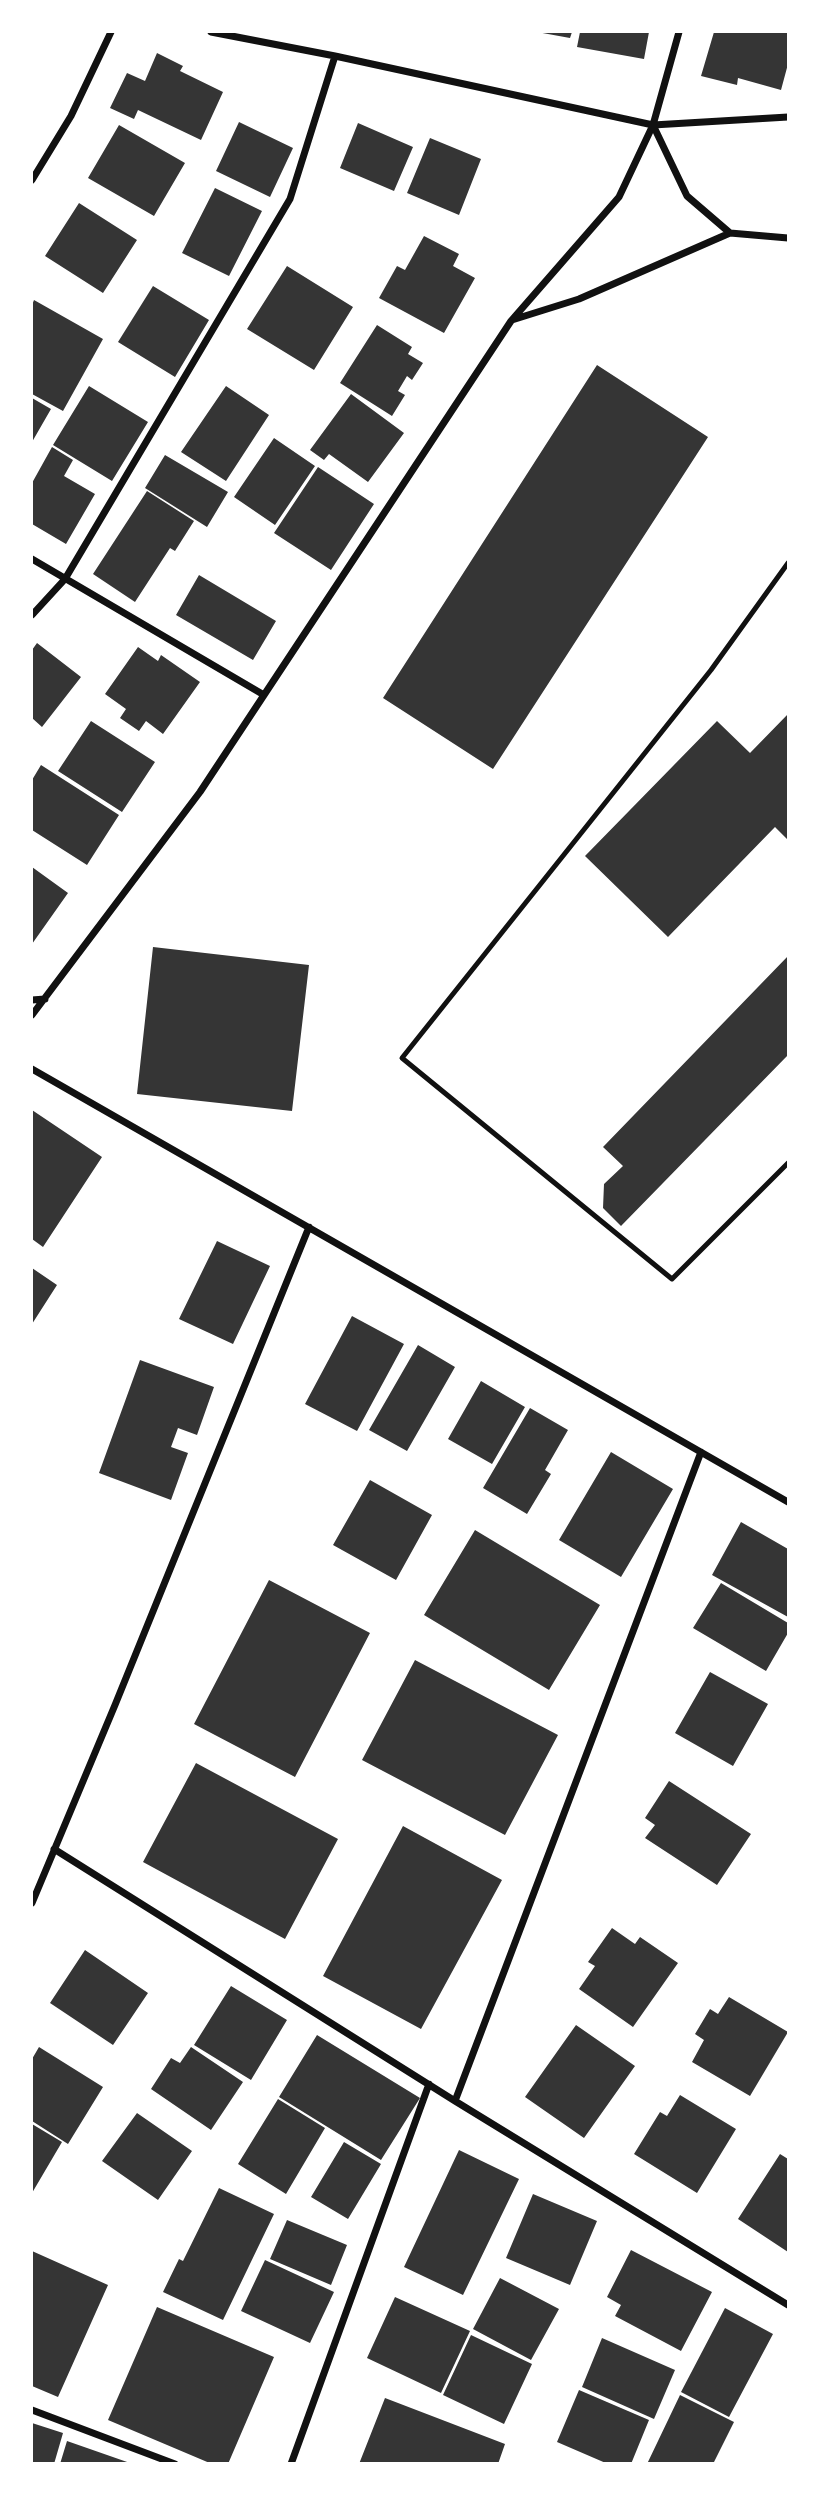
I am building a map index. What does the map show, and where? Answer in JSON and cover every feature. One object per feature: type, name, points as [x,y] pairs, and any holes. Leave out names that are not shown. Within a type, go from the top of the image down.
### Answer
[{"type":"street","points":[[32,180],[71,116],[111,32]]},
{"type":"street","points":[[211,32],[653,125],[789,117]]},
{"type":"street","points":[[32,1015],[200,792],[511,321],[619,197],[653,125],[679,32]]},
{"type":"street","points":[[32,615],[65,579],[290,199],[335,56]]},
{"type":"street","points":[[653,125],[687,196],[730,233]]},
{"type":"street","points":[[511,321],[579,299],[730,233],[789,238]]},
{"type":"street","points":[[32,559],[264,695]]},
{"type":"street","points":[[32,1000],[45,999]]},
{"type":"street","points":[[32,1069],[789,1502]]},
{"type":"street","points":[[32,1903],[309,1227]]},
{"type":"street","points":[[455,2101],[701,1452]]},
{"type":"street","points":[[54,1849],[455,2101],[789,2305]]},
{"type":"street","points":[[291,2463],[429,2084]]},
{"type":"street","points":[[32,2410],[175,2463]]},
{"type":"lane","points":[[789,563],[711,670],[402,1058],[672,1279],[789,1163]]},
{"type":"building","points":[[537,32],[572,32],[570,38]]},
{"type":"building","points":[[580,32],[649,32],[644,59],[577,47]]},
{"type":"building","points":[[714,32],[788,32],[788,64],[781,90],[738,78],[737,85],[701,76]]},
{"type":"building","points":[[157,53],[183,66],[180,71],[223,92],[201,140],[138,110],[134,119],[110,108],[127,73],[145,81]]},
{"type":"building","points":[[239,122],[293,148],[270,197],[216,171]]},
{"type":"building","points":[[358,123],[413,147],[394,191],[340,168]]},
{"type":"building","points":[[119,125],[185,163],[154,216],[88,178]]},
{"type":"building","points":[[430,138],[481,159],[459,215],[407,193]]},
{"type":"building","points":[[215,188],[262,211],[229,276],[182,253]]},
{"type":"building","points":[[79,203],[137,240],[103,293],[45,256]]},
{"type":"building","points":[[424,236],[459,254],[453,266],[475,278],[444,333],[379,298],[397,266],[405,270]]},
{"type":"building","points":[[287,266],[353,307],[314,370],[247,329]]},
{"type":"building","points":[[153,286],[209,320],[175,377],[118,342]]},
{"type":"building","points":[[34,300],[103,339],[63,411],[32,394]]},
{"type":"building","points":[[377,325],[412,347],[408,354],[423,363],[412,380],[407,376],[398,391],[405,395],[392,416],[340,383]]},
{"type":"building","points":[[597,365],[708,437],[493,769],[383,698]]},
{"type":"building","points":[[89,386],[148,422],[112,481],[53,445]]},
{"type":"building","points":[[226,386],[269,415],[226,481],[181,452]]},
{"type":"building","points":[[351,394],[404,433],[368,482],[329,454],[324,460],[310,450]]},
{"type":"building","points":[[32,398],[51,409],[32,442]]},
{"type":"building","points":[[274,438],[315,466],[275,525],[234,497]]},
{"type":"building","points":[[52,447],[73,460],[64,476],[95,494],[66,544],[32,524],[32,483]]},
{"type":"building","points":[[165,455],[228,492],[207,527],[145,488]]},
{"type":"building","points":[[318,467],[374,504],[331,570],[274,533]]},
{"type":"building","points":[[147,491],[194,521],[175,551],[170,548],[135,602],[93,574]]},
{"type":"building","points":[[199,575],[276,621],[253,660],[176,615]]},
{"type":"building","points":[[37,643],[81,677],[42,727],[32,718],[32,650]]},
{"type":"building","points":[[138,647],[158,661],[161,655],[200,682],[163,734],[146,721],[139,731],[120,718],[126,709],[105,694]]},
{"type":"building","points":[[788,714],[788,840],[775,827],[668,937],[585,856],[717,721],[750,753]]},
{"type":"building","points":[[91,721],[155,762],[122,812],[58,771]]},
{"type":"building","points":[[41,765],[119,815],[87,865],[32,830],[32,780]]},
{"type":"building","points":[[32,867],[68,893],[32,944]]},
{"type":"building","points":[[153,947],[309,965],[292,1111],[137,1094]]},
{"type":"building","points":[[788,956],[788,1055],[621,1226],[603,1208],[604,1184],[623,1166],[603,1147]]},
{"type":"building","points":[[32,1110],[102,1157],[43,1247],[32,1239]]},
{"type":"building","points":[[217,1241],[270,1266],[233,1344],[179,1319]]},
{"type":"building","points":[[32,1268],[57,1285],[32,1324]]},
{"type":"building","points":[[352,1316],[404,1344],[357,1431],[305,1404]]},
{"type":"building","points":[[418,1345],[455,1367],[407,1451],[369,1430]]},
{"type":"building","points":[[140,1360],[214,1387],[197,1435],[178,1428],[171,1447],[188,1453],[171,1500],[99,1473]]},
{"type":"building","points":[[481,1381],[525,1407],[492,1464],[448,1439]]},
{"type":"building","points":[[530,1408],[568,1430],[545,1470],[551,1474],[527,1514],[483,1488]]},
{"type":"building","points":[[611,1452],[673,1489],[621,1577],[559,1540]]},
{"type":"building","points":[[370,1480],[432,1515],[396,1580],[333,1545]]},
{"type":"building","points":[[741,1522],[788,1549],[788,1617],[712,1575]]},
{"type":"building","points":[[475,1530],[600,1605],[549,1690],[424,1615]]},
{"type":"building","points":[[269,1580],[370,1633],[295,1777],[194,1724]]},
{"type":"building","points":[[721,1583],[788,1623],[788,1633],[766,1671],[693,1628]]},
{"type":"building","points":[[415,1660],[558,1735],[505,1835],[362,1760]]},
{"type":"building","points":[[710,1672],[768,1704],[733,1766],[675,1733]]},
{"type":"building","points":[[196,1763],[338,1839],[285,1939],[143,1862]]},
{"type":"building","points":[[669,1781],[751,1834],[717,1885],[645,1838],[655,1825],[645,1818]]},
{"type":"building","points":[[403,1826],[502,1880],[421,2029],[323,1976]]},
{"type":"building","points":[[612,1928],[635,1944],[640,1937],[678,1963],[633,2027],[579,1989],[595,1966],[588,1962]]},
{"type":"building","points":[[85,1950],[148,1993],[113,2045],[50,2003]]},
{"type":"building","points":[[231,1986],[287,2020],[251,2080],[194,2045]]},
{"type":"building","points":[[729,1997],[788,2032],[750,2096],[692,2062],[704,2040],[695,2034],[710,2009],[718,2014]]},
{"type":"building","points":[[576,2025],[635,2066],[584,2138],[525,2097]]},
{"type":"building","points":[[317,2035],[420,2098],[381,2160],[279,2097]]},
{"type":"building","points":[[39,2047],[103,2087],[68,2144],[32,2121],[32,2059]]},
{"type":"building","points":[[191,2047],[243,2082],[211,2130],[151,2089],[171,2058],[180,2063]]},
{"type":"building","points":[[680,2095],[736,2129],[697,2193],[634,2154],[660,2112],[667,2116]]},
{"type":"building","points":[[278,2099],[325,2128],[286,2194],[238,2164]]},
{"type":"building","points":[[137,2113],[192,2151],[158,2200],[102,2161]]},
{"type":"building","points":[[32,2124],[62,2142],[32,2193]]},
{"type":"building","points":[[344,2142],[381,2164],[348,2219],[311,2197]]},
{"type":"building","points":[[459,2150],[519,2179],[463,2295],[404,2267]]},
{"type":"building","points":[[780,2154],[788,2159],[788,2252],[738,2219]]},
{"type":"building","points":[[219,2188],[274,2214],[223,2320],[163,2292],[179,2259],[183,2261]]},
{"type":"building","points":[[533,2194],[597,2221],[570,2285],[506,2258]]},
{"type":"building","points":[[287,2220],[347,2245],[331,2285],[270,2259]]},
{"type":"building","points":[[631,2250],[712,2292],[681,2351],[615,2316],[621,2305],[607,2297]]},
{"type":"building","points":[[32,2251],[108,2285],[58,2397],[32,2386]]},
{"type":"building","points":[[265,2260],[334,2292],[310,2343],[241,2311]]},
{"type":"building","points":[[500,2278],[559,2309],[531,2360],[473,2329]]},
{"type":"building","points":[[395,2297],[470,2331],[441,2393],[367,2358]]},
{"type":"building","points":[[157,2307],[274,2357],[228,2464],[212,2464],[108,2420]]},
{"type":"building","points":[[725,2308],[773,2334],[729,2417],[681,2392]]},
{"type":"building","points":[[471,2335],[532,2364],[504,2424],[443,2395]]},
{"type":"building","points":[[602,2338],[675,2370],[654,2419],[582,2387]]},
{"type":"building","points":[[579,2390],[649,2420],[631,2464],[608,2464],[557,2442]]},
{"type":"building","points":[[680,2395],[734,2422],[713,2464],[647,2464]]},
{"type":"building","points":[[385,2398],[505,2444],[498,2464],[359,2464]]},
{"type":"building","points":[[32,2423],[63,2433],[54,2464],[32,2464]]},
{"type":"building","points":[[67,2441],[130,2463],[130,2464],[60,2464]]}]
